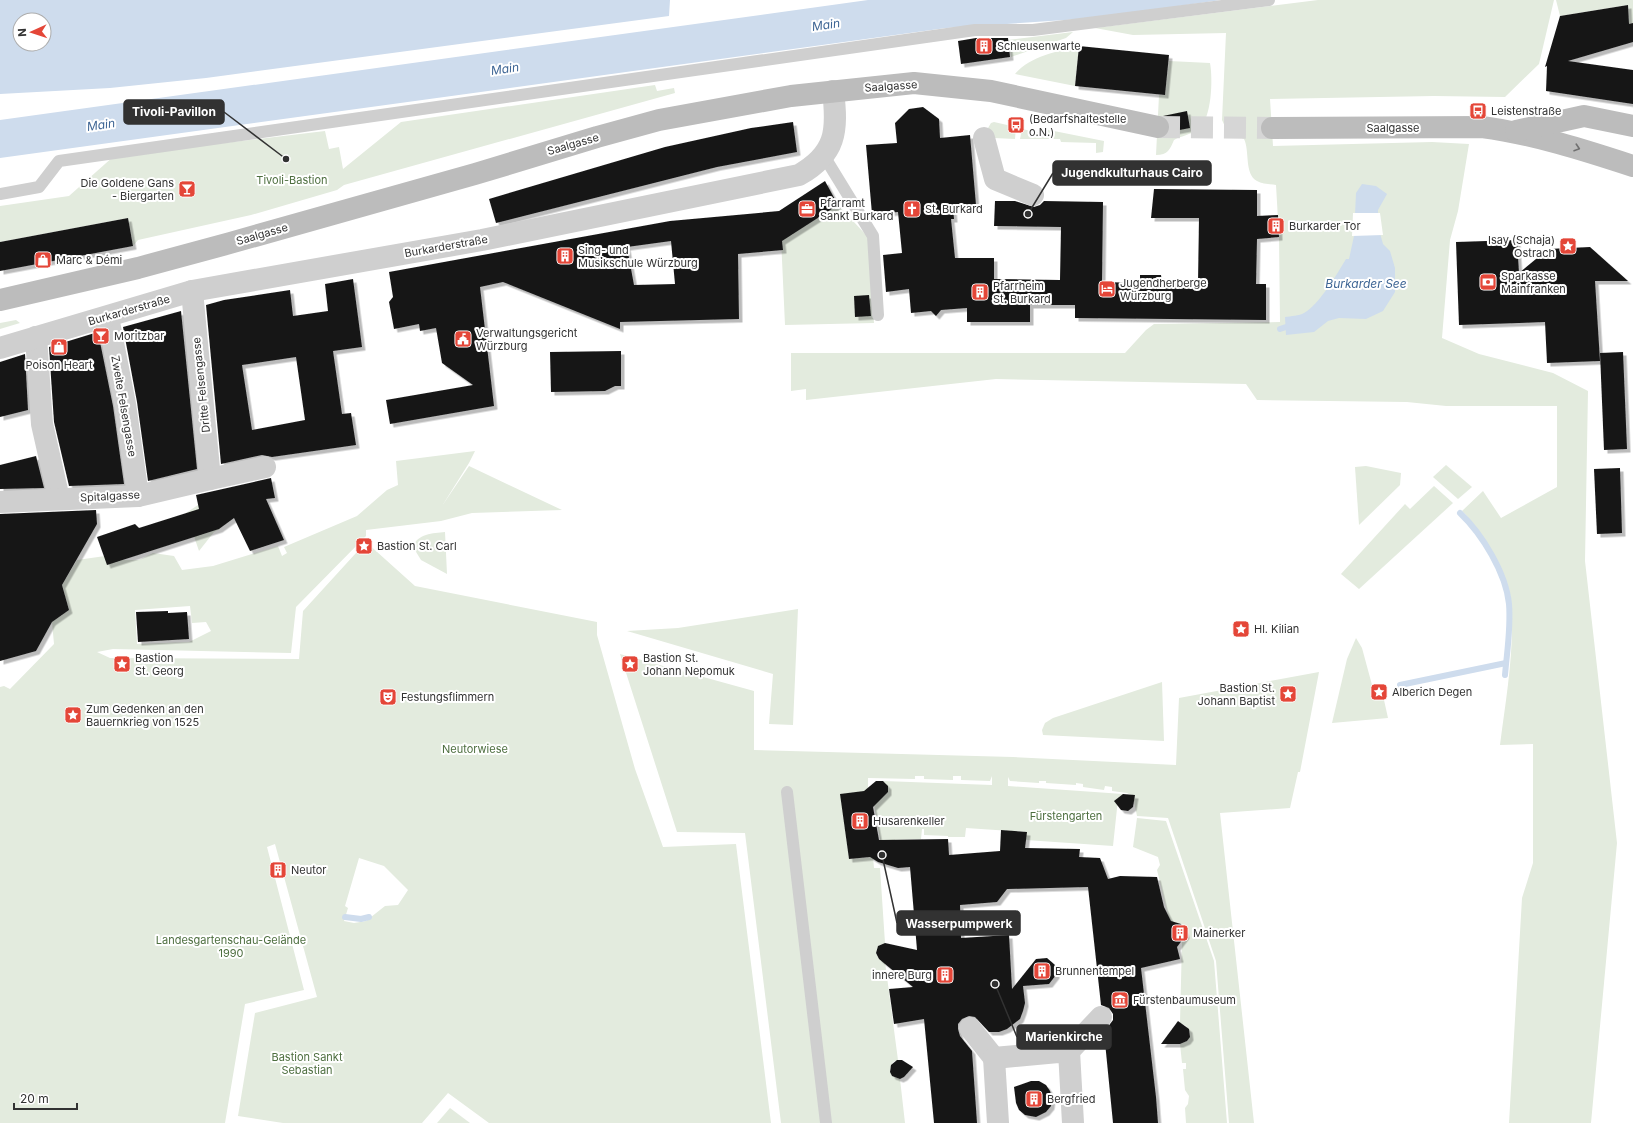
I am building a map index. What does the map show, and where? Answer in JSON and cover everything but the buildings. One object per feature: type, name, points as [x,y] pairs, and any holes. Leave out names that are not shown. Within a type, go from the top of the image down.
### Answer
[{"type":"main road","name":"Saalgasse","points":[[0,300],[138,268],[230,243],[659,120],[791,96],[914,83],[991,91],[1158,127]]},
{"type":"main road","points":[[1543,129],[1584,116],[1633,126]]},
{"type":"main road","name":"Saalgasse","points":[[1272,128],[1482,128],[1513,132],[1543,129]]},
{"type":"main road","points":[[1543,129],[1633,141]]},
{"type":"main road","points":[[1543,129],[1570,146],[1633,166]]},
{"type":"street","name":"Burkarderstraße","points":[[0,348],[192,291],[482,240],[799,175],[811,168],[824,156],[833,136],[836,114],[833,92]]},
{"type":"street","points":[[984,138],[994,179],[1033,195]]},
{"type":"street","name":"Dritte Felsengasse","points":[[192,291],[210,478]]},
{"type":"street","name":"Zweite Felsengasse","points":[[108,317],[125,404],[138,496]]},
{"type":"street","points":[[36,337],[42,424],[59,499]]},
{"type":"street","name":"Spitalgasse","points":[[0,502],[138,496],[210,478],[265,468]]},
{"type":"street","points":[[994,1058],[1069,1051],[1102,1018]]},
{"type":"street","points":[[970,1028],[994,1058],[998,1123]]},
{"type":"street","points":[[1069,1051],[1073,1123]]},
{"type":"lane","points":[[0,194],[40,187],[59,161],[975,30],[1033,30],[1269,0]]},
{"type":"lane","points":[[824,156],[872,236],[878,316]]},
{"type":"lane","points":[[787,792],[826,1123]]},
{"type":"green space","points":[[1318,0],[1554,0],[1539,64],[1505,97],[1434,96],[1270,99],[1273,146],[1432,142],[1469,144],[1458,211],[1450,240],[1442,338],[1479,354],[1553,373],[1588,391],[1585,561],[1617,843],[1591,1123],[1509,1123],[1522,898],[1533,863],[1533,744],[1500,745],[1511,655],[1511,601],[1505,578],[1493,553],[1477,529],[1462,511],[1483,491],[1501,518],[1557,487],[1557,406],[1446,406],[1407,402],[1257,400],[1246,384],[996,379],[806,400],[806,389],[791,391],[791,353],[1125,353],[1146,330],[1154,324],[1280,322],[1279,237],[1276,185],[1261,183],[1253,178],[1250,173],[1244,139],[1228,133],[1222,120],[1226,33],[1133,35],[1095,28]]},
{"type":"green space","points":[[1556,0],[1633,0],[1633,23],[1629,24],[1628,5],[1560,16]]},
{"type":"green space","points":[[1073,32],[1066,38],[1011,57],[1008,40]]},
{"type":"green space","points":[[1079,46],[1075,86],[1015,74],[1028,63],[1036,59]]},
{"type":"green space","points":[[1169,61],[1210,63],[1211,88],[1209,108],[1203,125],[1198,130],[1174,140],[1170,149],[1166,153],[1156,155],[1159,95],[1165,95]]},
{"type":"green space","name":"Tivoli-Bastion","points":[[655,85],[657,91],[674,88],[675,93],[344,185],[337,190],[251,215],[138,240],[133,246],[128,218],[0,242],[0,206],[69,196],[114,156],[325,131],[329,149],[339,147],[343,169],[401,122]]},
{"type":"green space","points":[[994,122],[1016,127],[1015,139],[994,138],[988,128],[991,123]]},
{"type":"green space","points":[[1022,129],[1041,133],[1044,129],[1104,141],[1103,152],[1096,153],[1096,143],[1061,142],[1060,139],[1020,139]]},
{"type":"green space","points":[[838,205],[868,237],[874,323],[785,325],[781,238],[789,236]]},
{"type":"green space","points":[[16,320],[20,323],[0,329],[0,323]]},
{"type":"green space","points":[[475,451],[442,506],[469,466],[562,510],[472,513],[441,521],[366,530],[366,536],[296,607],[291,653],[113,649],[97,652],[110,658],[299,659],[303,611],[366,542],[415,586],[597,622],[597,635],[635,769],[663,847],[736,844],[771,1123],[489,1123],[448,1093],[422,1123],[283,1123],[238,1116],[255,1013],[317,997],[275,844],[267,847],[304,990],[245,1004],[225,1123],[0,1123],[0,687],[4,686],[10,689],[54,644],[52,622],[69,610],[62,585],[77,560],[105,556],[122,560],[139,560],[153,553],[174,556],[182,570],[213,566],[278,546],[282,556],[287,553],[284,547],[357,516],[387,490],[398,485],[396,461]],"holes":[[[190,606],[192,623],[206,622],[211,631],[189,642],[137,644],[135,610]],[[359,858],[384,866],[408,890],[398,905],[385,906],[366,921],[354,923],[344,921],[348,908],[345,906]]]},
{"type":"green space","points":[[1446,465],[1472,487],[1458,499],[1433,477]]},
{"type":"green space","points":[[1366,466],[1401,473],[1400,485],[1359,525],[1355,467]]},
{"type":"green space","points":[[1434,486],[1453,503],[1359,589],[1341,574],[1405,504],[1410,509]]},
{"type":"green space","points":[[214,503],[220,529],[214,532],[199,551],[186,513],[198,505]]},
{"type":"green space","points":[[445,532],[447,574],[421,560],[413,547],[418,539],[426,535]]},
{"type":"green space","points":[[798,609],[793,725],[769,724],[773,674],[627,631],[678,628]]},
{"type":"green space","points":[[1356,638],[1362,648],[1375,696],[1384,700],[1388,718],[1332,723],[1347,659]]},
{"type":"green space","name":"Fürstengarten","points":[[620,654],[754,691],[754,750],[1013,757],[1176,765],[1179,698],[1319,672],[1300,772],[1298,772],[1290,808],[1220,813],[1254,1123],[1229,1123],[1216,961],[1168,818],[1137,816],[1133,796],[1127,793],[1112,791],[1112,787],[1105,786],[1104,790],[1083,787],[1083,784],[1076,783],[1076,785],[1046,783],[1046,781],[1039,781],[1039,783],[1010,781],[1008,777],[1008,786],[1123,794],[1118,799],[1113,846],[1026,840],[1026,832],[966,828],[965,837],[924,835],[924,829],[922,829],[921,839],[892,840],[881,845],[872,793],[883,797],[888,792],[888,786],[883,781],[992,785],[992,776],[990,781],[961,780],[961,776],[953,776],[953,780],[924,779],[924,776],[915,776],[915,779],[868,778],[868,791],[841,798],[849,859],[873,857],[874,868],[880,868],[885,943],[878,946],[876,953],[879,959],[885,962],[898,1060],[893,1062],[890,1069],[892,1076],[900,1079],[905,1123],[781,1123],[745,833],[677,832]]},
{"type":"green space","points":[[1162,682],[1164,741],[1043,735],[1042,730],[1045,723],[1053,718]]},
{"type":"green space","points":[[1137,818],[1166,821],[1214,961],[1227,1123],[1186,1123],[1185,1108],[1188,1104],[1189,1096],[1185,1090],[1183,1069],[1186,1069],[1186,1063],[1182,1063],[1180,1044],[1187,1041],[1190,1033],[1186,1026],[1180,1023],[1182,941],[1185,937],[1185,932],[1181,924],[1172,923],[1168,915],[1157,870],[1160,865],[1158,857],[1133,847]]},
{"type":"green space","points":[[450,1108],[470,1123],[437,1123]]},
{"type":"water","points":[[0,0],[670,0],[669,16],[206,78],[110,88],[0,94]]},
{"type":"water","name":"Main","points":[[868,0],[1221,0],[1095,18],[946,28],[0,158],[0,120]]},
{"type":"water","name":"Burkarder See","points":[[1362,184],[1376,186],[1387,194],[1378,210],[1378,226],[1383,244],[1390,251],[1395,268],[1395,292],[1383,311],[1366,319],[1339,318],[1328,321],[1314,332],[1286,335],[1285,317],[1300,315],[1310,309],[1327,289],[1346,259],[1349,259],[1354,236],[1356,193]]},
{"type":"pier","points":[[1353,213],[1380,213],[1383,235],[1352,236]]},
{"type":"waterway","points":[[1280,329],[1292,325]]},
{"type":"waterway","points":[[1460,513],[1477,532],[1492,555],[1507,592],[1510,622],[1505,675]]},
{"type":"waterway","points":[[1400,685],[1506,663]]},
{"type":"waterway","points":[[345,917],[361,919],[369,917]]},
{"type":"tunnel","points":[[1158,127],[1272,128]]},
{"type":"place","name":"Schleusenwarte","points":[[984,46]]},
{"type":"place","name":"Leistenstraße","points":[[1478,111]]},
{"type":"place","name":"(Bedarfshaltestelle o.N.)","points":[[1016,125]]},
{"type":"place","name":"Tivoli-Pavillon","points":[[286,159]]},
{"type":"place","name":"Die Goldene Gans - Biergarten","points":[[187,189]]},
{"type":"place","name":"Pfarramt Sankt Burkard","points":[[807,209]]},
{"type":"place","name":"St. Burkard","points":[[912,209]]},
{"type":"place","name":"Jugendkulturhaus Cairo","points":[[1028,214]]},
{"type":"place","name":"Burkarder Tor","points":[[1276,226]]},
{"type":"place","name":"Isay (Schaja) Ostrach","points":[[1568,246]]},
{"type":"place","name":"Sing- und Musikschule Würzburg","points":[[565,256]]},
{"type":"place","name":"Marc & Démi","points":[[43,260]]},
{"type":"place","name":"Sparkasse Mainfranken","points":[[1488,282]]},
{"type":"place","name":"Jugendherberge Würzburg","points":[[1107,289]]},
{"type":"place","name":"Pfarrheim St. Burkard","points":[[980,292]]},
{"type":"place","name":"Moritzbar","points":[[101,336]]},
{"type":"place","name":"Verwaltungsgericht Würzburg","points":[[463,339]]},
{"type":"place","name":"Poison Heart","points":[[59,347]]},
{"type":"place","name":"Bastion St. Carl","points":[[364,546]]},
{"type":"place","name":"Hl. Kilian","points":[[1241,629]]},
{"type":"place","name":"Bastion St. Georg","points":[[122,664]]},
{"type":"place","name":"Bastion St. Johann Nepomuk","points":[[630,664]]},
{"type":"place","name":"Alberich Degen","points":[[1379,692]]},
{"type":"place","name":"Bastion St. Johann Baptist","points":[[1288,694]]},
{"type":"place","name":"Festungsflimmern","points":[[388,697]]},
{"type":"place","name":"Zum Gedenken an den Bauernkrieg von 1525","points":[[73,715]]},
{"type":"place","name":"Husarenkeller","points":[[860,821]]},
{"type":"place","name":"Wasserpumpwerk","points":[[882,855]]},
{"type":"place","name":"Neutor","points":[[278,870]]},
{"type":"place","name":"Mainerker","points":[[1180,933]]},
{"type":"place","name":"Brunnentempel","points":[[1042,971]]},
{"type":"place","name":"innere Burg","points":[[945,975]]},
{"type":"place","name":"Marienkirche","points":[[995,984]]},
{"type":"place","name":"Fürstenbaumuseum","points":[[1120,1000]]},
{"type":"place","name":"Bergfried","points":[[1034,1099]]},
{"type":"park label","name":"Neutorwiese","points":[[475,749]]},
{"type":"park label","name":"Landesgartenschau-Gelände 1990","points":[[231,946]]},
{"type":"park label","name":"Bastion Sankt Sebastian","points":[[307,1063]]}]
